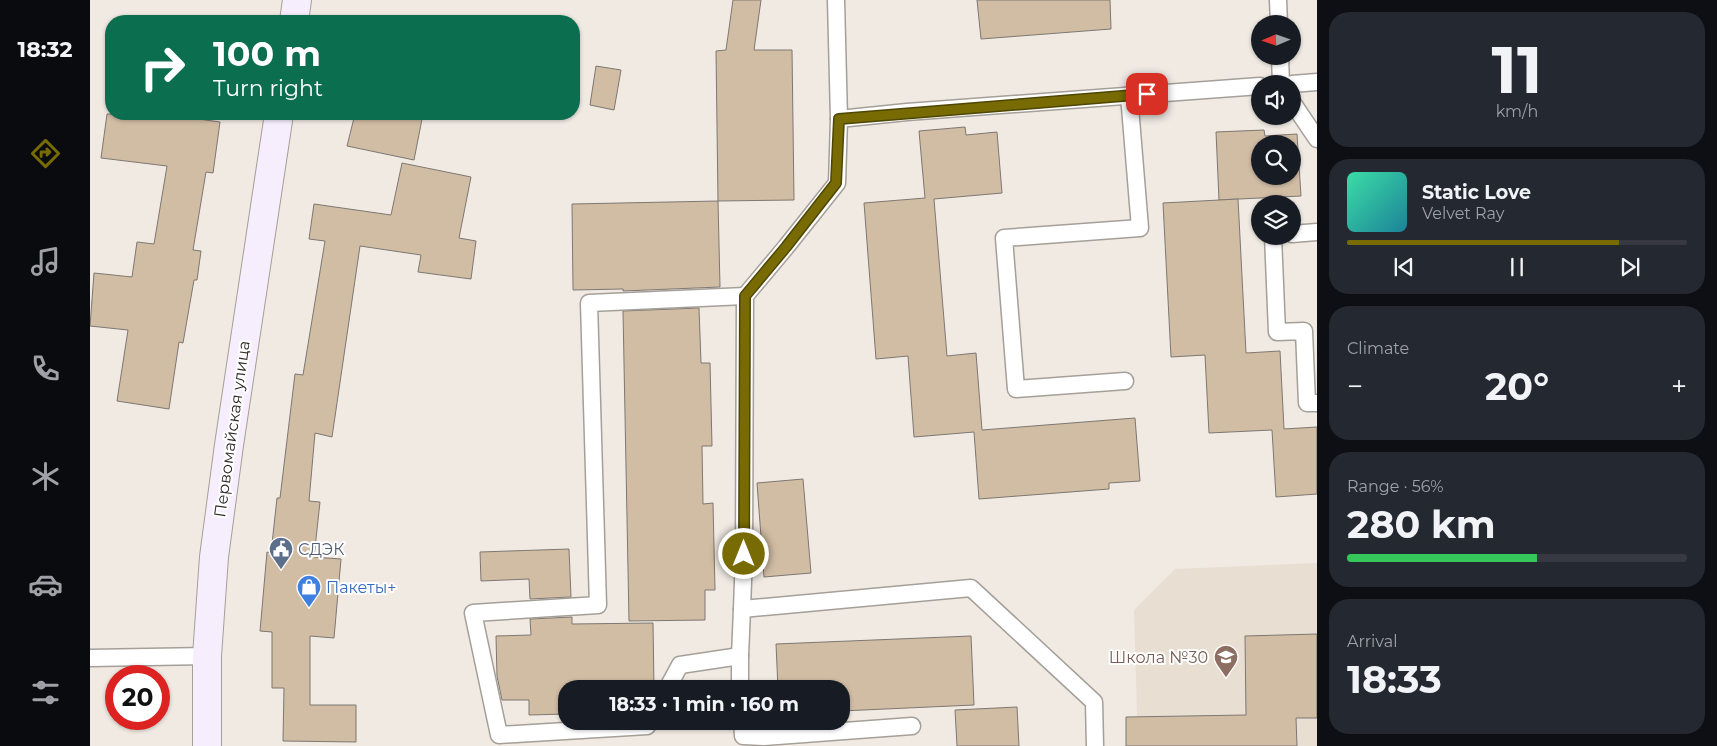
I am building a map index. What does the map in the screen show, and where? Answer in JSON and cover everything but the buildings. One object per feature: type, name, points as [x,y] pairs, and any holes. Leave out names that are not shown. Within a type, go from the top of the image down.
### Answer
[{"type":"street","points":[[295,15],[298,0]]},
{"type":"street","name":"Первомайская улица","points":[[206,746],[207,656],[214,557],[228,445],[278,120]]},
{"type":"lane","points":[[740,680],[744,554],[745,296],[836,183],[839,119],[836,0]]},
{"type":"lane","points":[[1278,0],[1279,15]]},
{"type":"lane","points":[[1301,83],[1317,82]]},
{"type":"lane","points":[[839,119],[1251,87]]},
{"type":"lane","points":[[1125,381],[1016,389],[1004,238],[1140,228],[1129,95]]},
{"type":"lane","points":[[1301,115],[1317,139]]},
{"type":"lane","points":[[1301,233],[1317,232]]},
{"type":"lane","points":[[1274,245],[1277,332],[1304,331],[1307,404],[1317,403]]},
{"type":"lane","points":[[582,730],[499,735],[473,613],[598,605],[590,303],[745,296]]},
{"type":"lane","points":[[742,609],[971,588],[1094,702],[1095,746]]},
{"type":"lane","points":[[90,658],[207,656]]},
{"type":"lane","points":[[672,680],[680,665],[740,656]]},
{"type":"lane","points":[[742,734],[764,742],[912,726]]},
{"type":"shaded area","name":"Школа №30","points":[[1317,563],[1317,746],[1138,746],[1134,610],[1175,569]]},
{"type":"place","name":"СДЭК","points":[[281,570]]},
{"type":"place","name":"Пакеты+","points":[[309,608]]},
{"type":"place","name":"Школа №30","points":[[1226,678]]},
{"type":"route","points":[[744,554],[745,296],[836,183],[839,119],[1147,94]]}]
